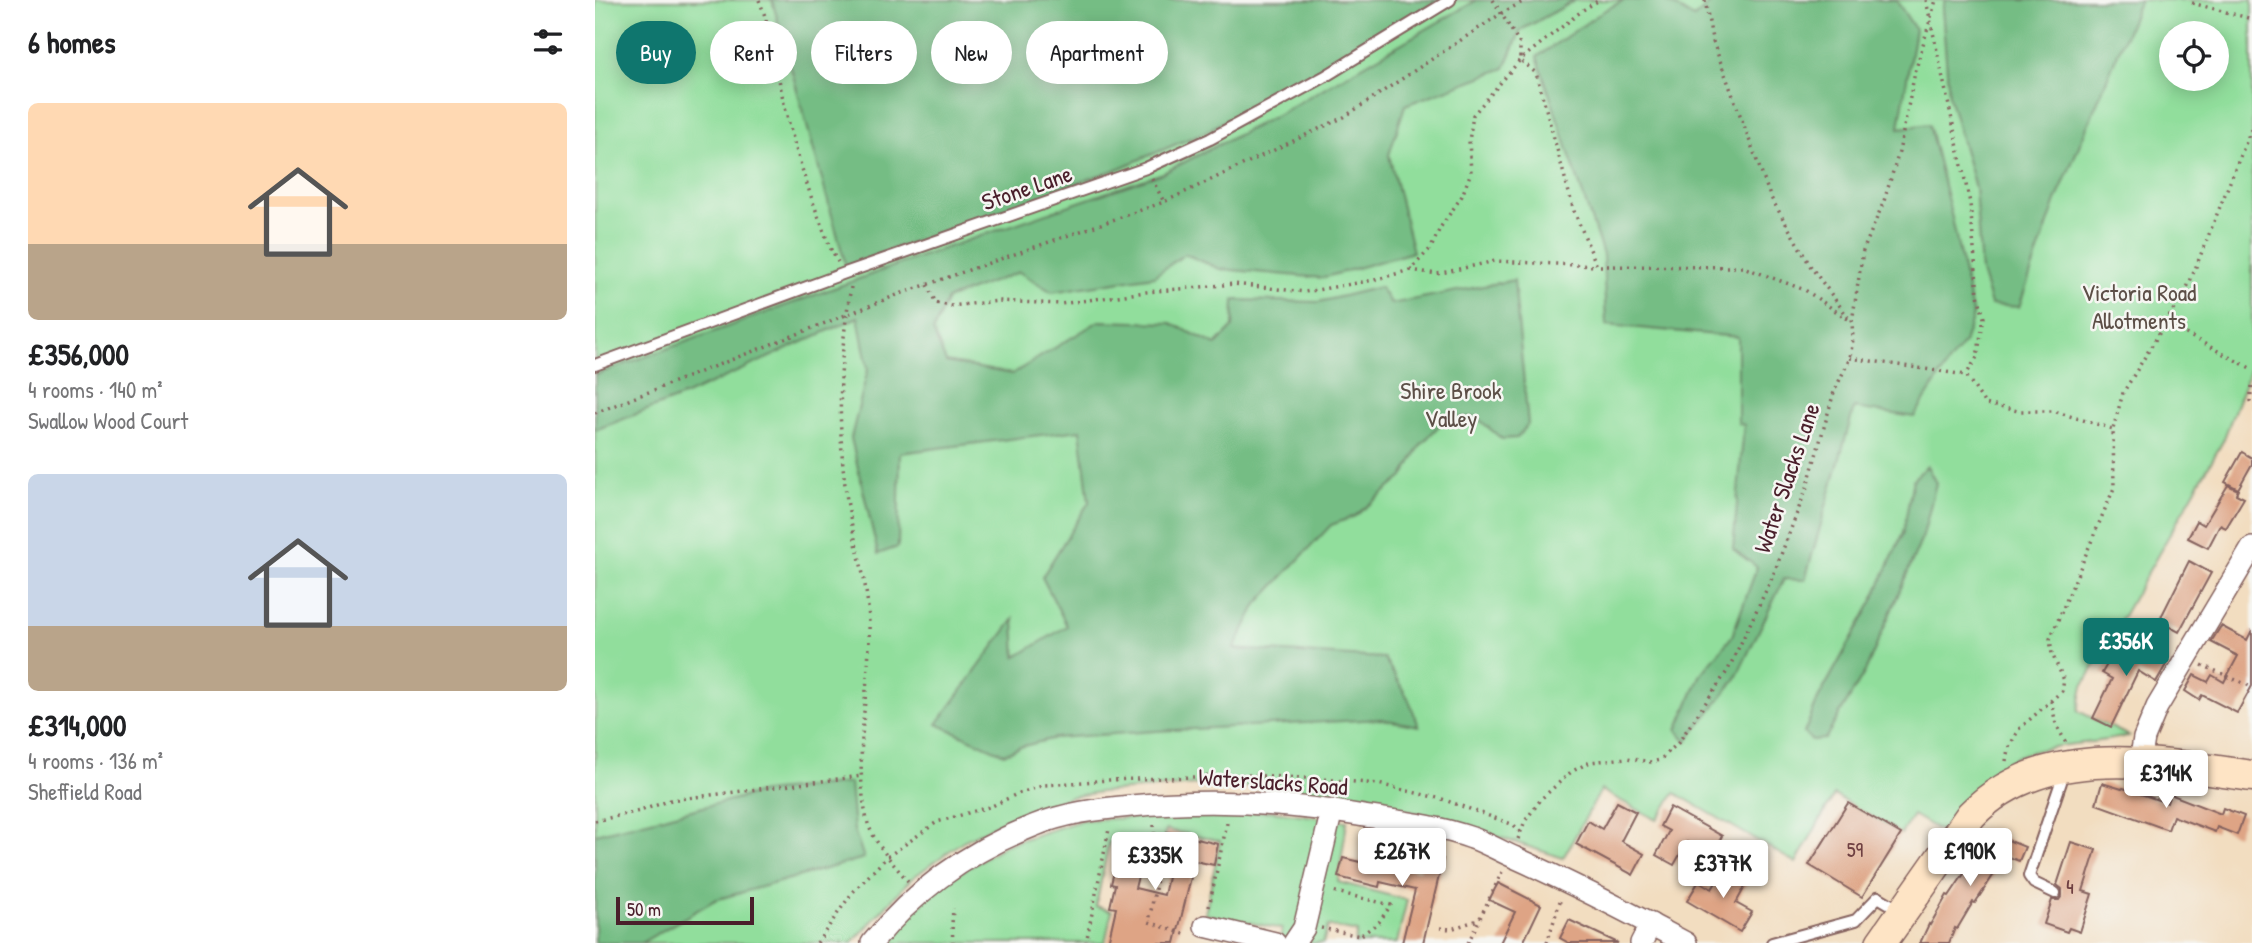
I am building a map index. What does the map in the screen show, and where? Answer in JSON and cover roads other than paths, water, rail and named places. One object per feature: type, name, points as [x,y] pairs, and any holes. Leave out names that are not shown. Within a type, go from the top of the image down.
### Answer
[{"type":"main road","points":[[1887,941],[1971,815],[1988,798],[2063,759],[2086,763],[2140,763],[2252,776]]},
{"type":"street","points":[[2140,763],[2144,738],[2157,708],[2249,562]]},
{"type":"street","name":"Waterslacks Road","points":[[872,943],[902,909],[946,872],[1033,825],[1091,810],[1190,801],[1274,803],[1332,810],[1473,838],[1570,882],[1646,934],[1686,943]]},
{"type":"street","points":[[1294,943],[1304,928],[1332,810]]},
{"type":"street","points":[[1201,927],[1275,943]]},
{"type":"lane","name":"Stone Lane","points":[[595,365],[845,273],[1146,168],[1210,139],[1313,83],[1450,0]]},
{"type":"lane","points":[[2055,893],[2034,883],[2029,876],[2061,782],[2063,759]]},
{"type":"lane","points":[[1772,943],[1856,920],[1878,897],[1904,912]]},
{"type":"park label","name":"Victoria Road Allotments","points":[[2139,307]]},
{"type":"park label","name":"Shire Brook Valley","points":[[1451,405]]}]
